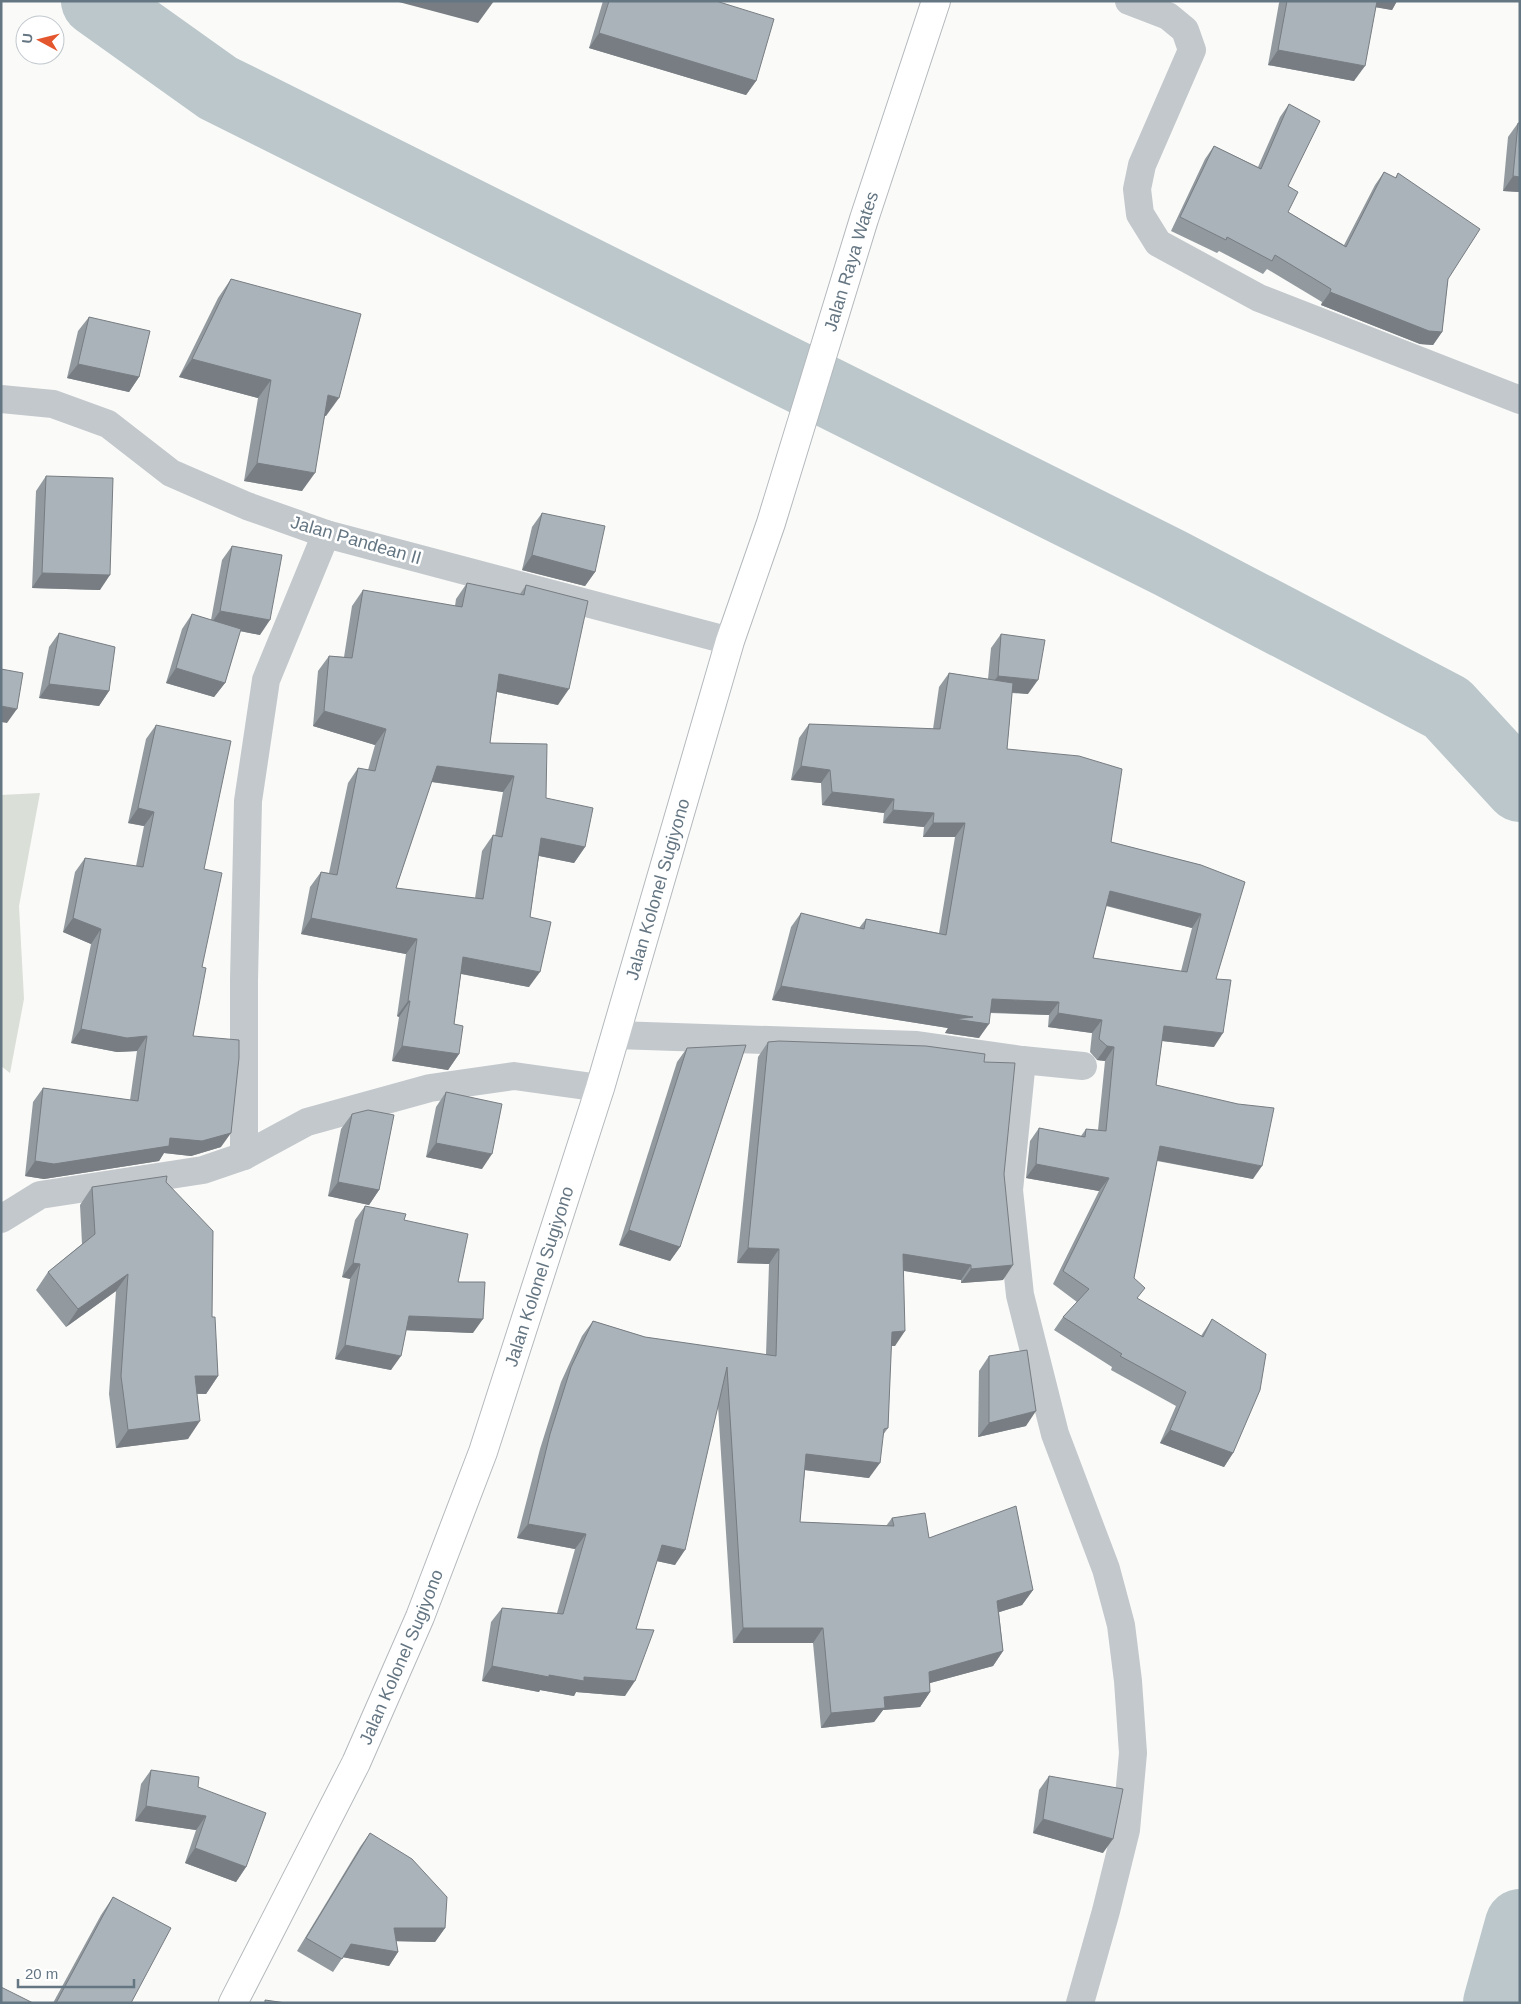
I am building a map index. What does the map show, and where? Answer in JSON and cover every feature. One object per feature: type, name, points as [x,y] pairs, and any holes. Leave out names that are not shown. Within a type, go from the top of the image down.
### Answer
[{"type":"highway","name":"Jalan Raya Wates","points":[[771,522],[864,219],[936,1]]},
{"type":"highway","name":"Jalan Kolonel Sugiyono","points":[[233,2003],[356,1763],[420,1617],[483,1452],[600,1088],[730,641],[771,522]]},
{"type":"street","points":[[1129,1],[1168,16],[1186,30],[1192,50],[1142,164],[1137,189],[1140,214],[1158,243],[1259,298],[1520,400]]},
{"type":"street","name":"Jalan Pandean II","points":[[1,399],[53,404],[108,424],[171,473],[247,506],[326,534],[730,641]]},
{"type":"street","points":[[244,1156],[244,980],[248,801],[266,680],[326,534]]},
{"type":"street","points":[[616,1035],[917,1045],[1022,1060],[1083,1066]]},
{"type":"street","points":[[1022,1060],[1009,1190],[1020,1295],[1055,1434],[1106,1570],[1121,1625],[1128,1680],[1133,1753],[1126,1830],[1080,2003]]},
{"type":"street","points":[[1,1219],[40,1195],[203,1170],[244,1156],[307,1122],[430,1088],[514,1076],[600,1088]]},
{"type":"shaded area","points":[[40,793],[19,906],[24,999],[10,1073],[1,1066],[1,795]]},
{"type":"building","points":[[609,1],[716,1],[774,19],[756,81],[599,33]]},
{"type":"building","points":[[1287,1],[1377,1],[1365,66],[1278,50]]},
{"type":"building","points":[[1289,104],[1320,121],[1288,186],[1298,192],[1288,212],[1346,247],[1384,172],[1396,178],[1398,173],[1480,229],[1448,279],[1442,332],[1429,331],[1330,292],[1331,289],[1275,255],[1272,261],[1227,237],[1226,240],[1180,217],[1214,146],[1261,169]]},
{"type":"building","points":[[1518,123],[1520,123],[1520,177],[1513,176]]},
{"type":"building","points":[[231,279],[361,314],[339,398],[328,395],[315,473],[257,463],[271,380],[192,359]]},
{"type":"building","points":[[89,317],[150,331],[139,377],[78,364]]},
{"type":"building","points":[[46,476],[113,478],[110,575],[42,573]]},
{"type":"building","points":[[542,513],[605,526],[595,572],[532,555]]},
{"type":"building","points":[[232,546],[282,555],[270,620],[220,611]]},
{"type":"building","points":[[467,583],[524,595],[526,585],[588,601],[569,689],[499,674],[490,743],[547,744],[546,798],[593,808],[585,847],[541,838],[530,917],[551,922],[540,972],[463,957],[454,1024],[463,1026],[459,1054],[402,1046],[410,1001],[408,1001],[417,939],[311,918],[321,872],[337,875],[358,768],[375,771],[386,729],[324,711],[329,656],[352,658],[363,590],[462,607]],"holes":[[[437,766],[514,776],[502,837],[493,835],[483,899],[396,888]]]},
{"type":"building","points":[[192,614],[241,629],[225,683],[176,668]]},
{"type":"building","points":[[59,633],[115,647],[109,691],[49,684]]},
{"type":"building","points":[[1001,634],[1045,640],[1038,680],[998,676]]},
{"type":"building","points":[[1,669],[23,673],[17,709],[1,706]]},
{"type":"building","points":[[949,673],[1013,683],[1007,749],[1079,756],[1122,769],[1111,842],[1201,865],[1245,882],[1216,979],[1231,980],[1223,1033],[1164,1026],[1156,1085],[1238,1104],[1274,1108],[1262,1166],[1160,1146],[1134,1278],[1145,1288],[1137,1298],[1203,1337],[1212,1319],[1266,1354],[1260,1390],[1233,1453],[1170,1430],[1186,1392],[1120,1356],[1122,1354],[1063,1317],[1089,1289],[1063,1271],[1109,1178],[1036,1164],[1039,1128],[1085,1137],[1086,1129],[1106,1131],[1114,1047],[1107,1046],[1099,1039],[1102,1020],[1058,1013],[1059,1002],[992,999],[989,1024],[954,1019],[973,1017],[781,986],[801,913],[864,929],[866,919],[946,935],[965,823],[933,823],[934,813],[893,810],[894,799],[832,792],[830,770],[801,766],[809,724],[940,729]],"holes":[[[1110,891],[1201,914],[1187,972],[1093,958]]]},
{"type":"building","points":[[156,725],[231,741],[204,869],[222,873],[202,967],[206,968],[193,1036],[239,1040],[239,1058],[231,1133],[202,1141],[170,1138],[169,1146],[54,1164],[35,1161],[43,1088],[138,1101],[147,1036],[127,1038],[81,1029],[101,929],[73,918],[85,858],[143,867],[154,812],[138,808]]},
{"type":"building","points":[[768,1042],[926,1046],[985,1054],[984,1062],[1015,1063],[1004,1174],[1013,1265],[971,1269],[971,1265],[903,1254],[905,1331],[892,1332],[888,1428],[884,1429],[880,1463],[806,1454],[800,1522],[894,1526],[892,1518],[925,1513],[929,1538],[1016,1506],[1033,1590],[997,1601],[1003,1651],[929,1672],[930,1692],[884,1697],[885,1708],[831,1713],[823,1628],[743,1628],[727,1367],[685,1550],[662,1545],[636,1629],[654,1630],[635,1681],[584,1677],[584,1681],[549,1675],[549,1677],[492,1666],[502,1608],[563,1614],[586,1534],[528,1524],[550,1434],[571,1367],[593,1321],[645,1337],[776,1356],[779,1249],[748,1248]]},
{"type":"building","points":[[746,1045],[680,1247],[629,1230],[687,1048]]},
{"type":"building","points":[[446,1092],[502,1104],[492,1154],[436,1143]]},
{"type":"building","points":[[368,1110],[394,1115],[379,1190],[338,1182],[352,1114]]},
{"type":"building","points":[[167,1176],[166,1182],[213,1231],[212,1317],[215,1317],[218,1376],[195,1376],[200,1421],[128,1430],[121,1376],[128,1274],[78,1309],[48,1272],[95,1234],[92,1187]]},
{"type":"building","points":[[365,1206],[406,1214],[404,1220],[468,1234],[458,1282],[485,1282],[483,1319],[409,1316],[401,1356],[345,1345],[360,1264],[353,1263]]},
{"type":"building","points":[[1027,1350],[1036,1411],[989,1423],[989,1356]]},
{"type":"building","points":[[151,1770],[199,1777],[198,1787],[266,1813],[246,1867],[195,1848],[206,1816],[146,1806]]},
{"type":"building","points":[[1049,1776],[1123,1789],[1113,1839],[1043,1819]]},
{"type":"building","points":[[370,1833],[412,1859],[447,1897],[445,1928],[394,1928],[398,1952],[351,1944],[342,1959],[306,1938]]},
{"type":"building","points":[[113,1897],[171,1928],[131,2003],[56,2003]]},
{"type":"building","points":[[1,1987],[33,2003],[1,2003]]},
{"type":"building","points":[[265,2000],[286,2003],[265,2003]]},
{"type":"waterway","points":[[96,1],[218,88],[1170,563],[1447,708],[1520,787]]},
{"type":"waterway","points":[[1498,2003],[1520,1924]]}]
